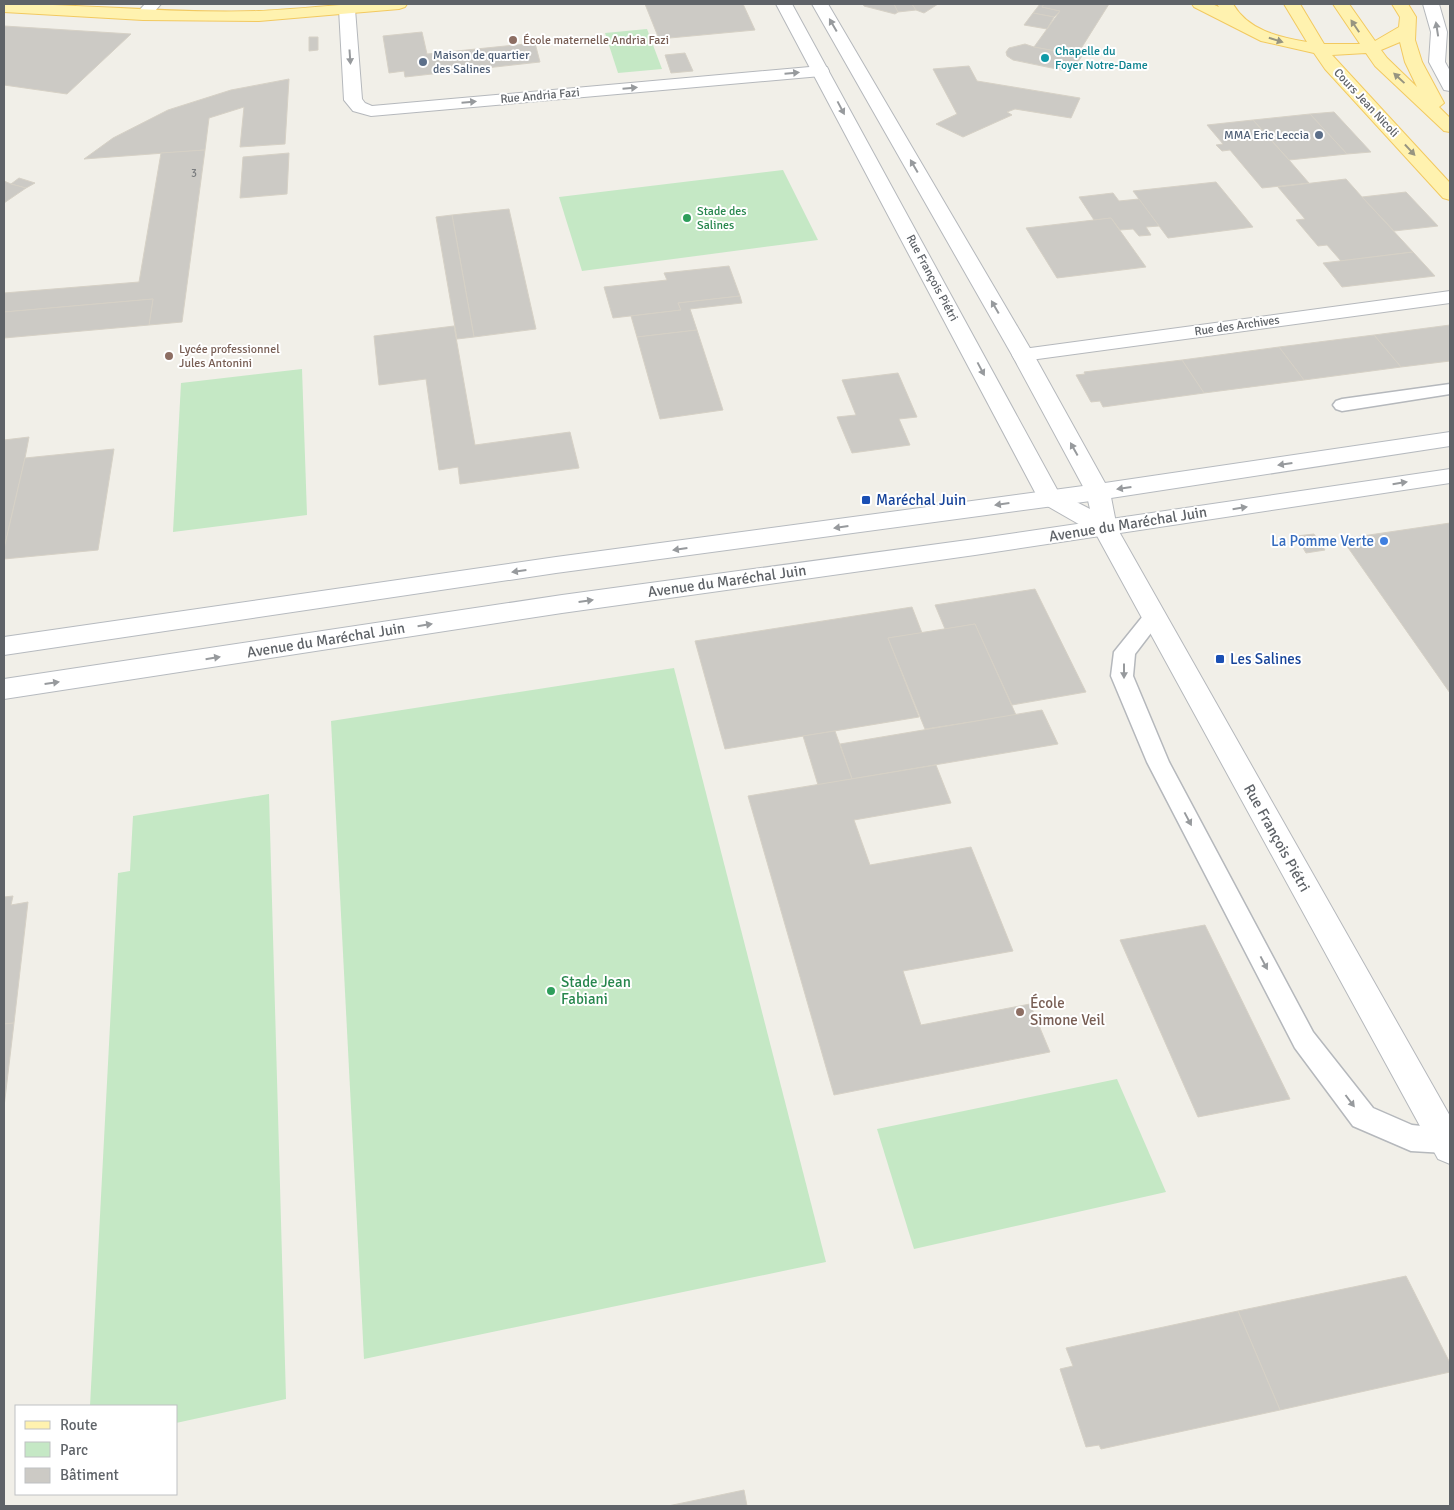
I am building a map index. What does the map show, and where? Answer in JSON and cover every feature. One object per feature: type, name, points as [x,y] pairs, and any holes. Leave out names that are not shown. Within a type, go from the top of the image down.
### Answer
[{"type":"main road","points":[[218,14],[308,4]]},
{"type":"main road","points":[[4,7],[148,9],[259,16],[399,4]]},
{"type":"main road","points":[[1200,4],[1236,21],[1251,31],[1271,39],[1319,49],[1346,50],[1370,47],[1392,40],[1405,30]]},
{"type":"main road","points":[[1225,4],[1226,10],[1236,21]]},
{"type":"main road","name":"Cours Jean Nicoli","points":[[1292,4],[1331,65],[1450,194]]},
{"type":"main road","points":[[1342,4],[1381,62],[1449,125]]},
{"type":"main road","points":[[1400,4],[1408,17],[1405,30],[1413,60],[1423,82],[1449,125]]},
{"type":"street","name":"Rue François Piétri","points":[[784,4],[1050,498]]},
{"type":"street","name":"Rue François Piétri","points":[[820,4],[1023,355],[1098,492],[1105,528],[1448,1144]]},
{"type":"street","points":[[1432,4],[1438,32],[1437,62],[1450,86]]},
{"type":"street","name":"Rue Andria Fazi","points":[[347,9],[353,100],[359,107],[371,111],[821,71]]},
{"type":"street","name":"Rue des Archives","points":[[1023,355],[1450,297]]},
{"type":"street","points":[[4,646],[556,565],[1098,492],[1450,439]]},
{"type":"street","name":"Avenue du Maréchal Juin","points":[[4,689],[562,604],[1105,528],[1450,476]]},
{"type":"street","points":[[1050,498],[1105,528]]},
{"type":"lane","points":[[1342,405],[1450,389]]},
{"type":"lane","points":[[1154,616],[1125,652],[1122,676],[1158,762],[1304,1040],[1363,1118],[1411,1138],[1448,1144]]},
{"type":"green space","points":[[647,29],[662,69],[618,73],[605,33]]},
{"type":"green space","name":"Stade des Salines","points":[[783,170],[818,240],[582,271],[559,197]]},
{"type":"green space","points":[[302,369],[307,515],[173,532],[181,383]]},
{"type":"green space","name":"Stade Jean Fabiani","points":[[674,668],[826,1262],[364,1359],[331,721]]},
{"type":"green space","points":[[269,794],[286,1399],[178,1423],[178,1405],[90,1405],[118,873],[130,871],[133,816]]},
{"type":"green space","points":[[1117,1079],[1166,1192],[914,1249],[877,1129]]},
{"type":"building","points":[[645,4],[743,4],[755,30],[659,39]]},
{"type":"building","points":[[863,4],[894,4],[898,12],[895,14],[864,6]]},
{"type":"building","points":[[894,4],[912,4],[916,10],[898,12]]},
{"type":"building","points":[[912,4],[938,4],[924,13],[916,10]]},
{"type":"building","points":[[1040,4],[1044,4],[1042,7],[1060,11],[1054,17],[1033,13]]},
{"type":"building","points":[[1044,4],[1109,4],[1077,55],[1034,47],[1060,11],[1042,7]]},
{"type":"building","points":[[1033,13],[1054,17],[1047,29],[1024,25]]},
{"type":"building","points":[[4,26],[131,34],[67,94],[4,85]]},
{"type":"building","points":[[422,32],[427,54],[535,43],[540,62],[405,77],[404,71],[389,73],[383,36]]},
{"type":"building","points":[[309,37],[318,37],[318,50],[309,51]]},
{"type":"building","name":"Chapelle du Foyer Notre-Dame","points":[[1025,44],[1082,56],[1071,72],[1013,60],[1007,56],[1006,52],[1009,48]]},
{"type":"building","points":[[685,53],[693,71],[671,73],[665,55]]},
{"type":"building","points":[[969,66],[977,81],[1080,98],[1071,118],[1015,109],[1007,112],[1012,115],[963,137],[936,124],[957,114],[933,69]]},
{"type":"building","points":[[289,79],[285,144],[240,147],[244,107],[209,118],[205,150],[84,159],[113,138],[168,110],[231,90]]},
{"type":"building","points":[[1334,112],[1371,152],[1347,154],[1310,114]]},
{"type":"building","points":[[1310,114],[1347,154],[1289,160],[1253,120]]},
{"type":"building","points":[[1253,120],[1309,183],[1262,188],[1230,150],[1222,151],[1216,145],[1223,144],[1207,125]]},
{"type":"building","points":[[205,150],[182,322],[149,325],[153,299],[4,312],[4,293],[139,282],[161,153]]},
{"type":"building","points":[[289,153],[287,194],[240,198],[243,157]]},
{"type":"building","points":[[19,178],[35,183],[26,188],[11,184]]},
{"type":"building","points":[[1346,179],[1413,252],[1341,261],[1327,245],[1318,246],[1296,220],[1305,219],[1278,187]]},
{"type":"building","points":[[4,181],[11,184],[26,188],[4,203]]},
{"type":"building","points":[[1216,182],[1253,227],[1168,238],[1133,191]]},
{"type":"building","points":[[1406,192],[1438,226],[1394,231],[1362,197]]},
{"type":"building","points":[[1113,193],[1119,201],[1139,199],[1159,226],[1146,227],[1151,235],[1139,236],[1133,229],[1120,230],[1111,218],[1094,220],[1079,197]]},
{"type":"building","points":[[509,209],[536,329],[474,337],[452,215]]},
{"type":"building","points":[[452,215],[474,337],[457,339],[436,217]]},
{"type":"building","points":[[1111,218],[1146,267],[1057,278],[1026,228]]},
{"type":"building","points":[[1413,252],[1435,276],[1342,287],[1323,263]]},
{"type":"building","points":[[729,266],[740,296],[678,303],[681,310],[613,318],[604,287],[667,280],[664,273]]},
{"type":"building","points":[[740,296],[742,303],[690,309],[697,330],[637,337],[631,316],[681,310],[678,303]]},
{"type":"building","points":[[153,299],[149,325],[4,338],[4,312]]},
{"type":"building","points":[[1450,325],[1450,361],[1401,367],[1374,335]]},
{"type":"building","points":[[454,326],[475,445],[570,432],[579,468],[460,484],[458,467],[439,470],[426,379],[379,385],[374,336]]},
{"type":"building","points":[[697,330],[723,410],[660,419],[637,337]]},
{"type":"building","points":[[1374,335],[1401,367],[1304,380],[1279,347]]},
{"type":"building","points":[[1279,347],[1304,380],[1204,393],[1182,360]]},
{"type":"building","points":[[1182,360],[1204,393],[1103,407],[1100,401],[1091,402],[1076,375],[1085,374],[1084,372]]},
{"type":"building","points":[[898,373],[917,417],[899,419],[910,445],[852,453],[837,417],[856,415],[842,380]]},
{"type":"building","points":[[29,437],[25,458],[4,549],[4,440]]},
{"type":"building","points":[[114,449],[98,550],[4,559],[4,549],[25,458]]},
{"type":"building","points":[[1450,523],[1450,693],[1342,539]]},
{"type":"building","points":[[1314,534],[1325,550],[1306,553],[1296,536]]},
{"type":"building","points":[[1035,589],[1086,692],[1012,705],[975,624],[945,629],[935,605]]},
{"type":"building","points":[[912,607],[922,633],[888,638],[919,717],[725,749],[695,641]]},
{"type":"building","points":[[975,624],[1016,715],[925,729],[888,638]]},
{"type":"building","points":[[1042,710],[1058,744],[852,779],[840,744]]},
{"type":"building","points":[[835,731],[852,779],[818,785],[803,736]]},
{"type":"building","points":[[936,765],[951,803],[854,820],[870,865],[971,847],[1013,951],[903,971],[921,1025],[1030,1004],[1050,1052],[834,1095],[748,796]]},
{"type":"building","points":[[13,896],[11,905],[28,902],[14,1023],[4,1024],[4,897]]},
{"type":"building","points":[[1205,925],[1290,1099],[1198,1117],[1120,940]]},
{"type":"building","points":[[14,1023],[4,1107],[4,1024]]},
{"type":"building","points":[[1406,1276],[1450,1363],[1450,1372],[1280,1410],[1238,1311]]},
{"type":"building","points":[[1238,1311],[1280,1410],[1101,1449],[1099,1445],[1086,1447],[1060,1369],[1073,1366],[1066,1348]]},
{"type":"building","points":[[744,1490],[747,1506],[668,1506]]},
{"type":"place","name":"École maternelle Andria Fazi","points":[[513,40]]},
{"type":"place","name":"Chapelle du Foyer Notre-Dame","points":[[1045,58]]},
{"type":"place","name":"Maison de quartier des Salines","points":[[423,62]]},
{"type":"place","name":"MMA Eric Leccia","points":[[1319,135]]},
{"type":"place","name":"Stade des Salines","points":[[687,218]]},
{"type":"place","name":"Lycée professionnel Jules Antonini","points":[[169,356]]},
{"type":"place","name":"Maréchal Juin","points":[[866,500]]},
{"type":"place","name":"La Pomme Verte","points":[[1384,541]]},
{"type":"place","name":"Les Salines","points":[[1220,659]]},
{"type":"place","name":"Stade Jean Fabiani","points":[[551,991]]},
{"type":"place","name":"École Simone Veil","points":[[1020,1012]]}]
